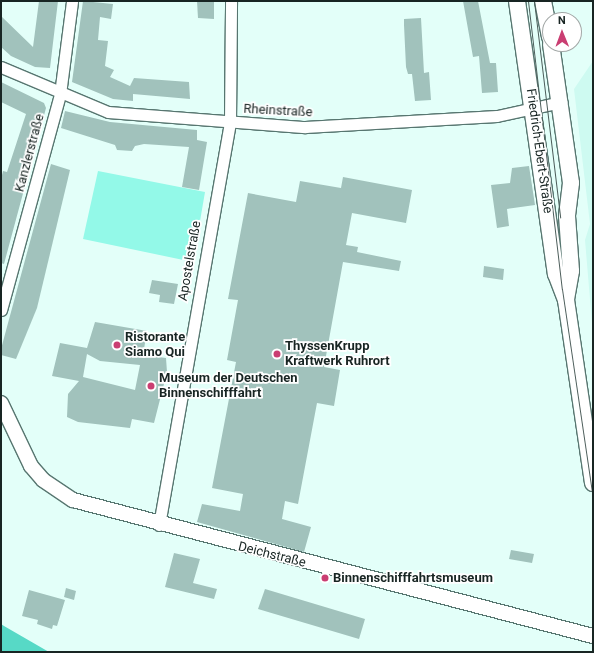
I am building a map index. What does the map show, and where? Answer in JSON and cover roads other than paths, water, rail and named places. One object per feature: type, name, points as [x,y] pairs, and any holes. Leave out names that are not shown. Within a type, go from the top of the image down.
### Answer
[{"type":"main road","name":"Friedrich-Ebert-Straße","points":[[517,1],[556,274],[566,300],[593,483]]},
{"type":"main road","points":[[543,1],[545,12]]},
{"type":"main road","name":"Friedrich-Ebert-Straße","points":[[553,52],[558,78],[570,183],[567,216],[572,272],[566,300]]},
{"type":"street","name":"Kanzlerstraße","points":[[1,310],[60,94],[72,1]]},
{"type":"street","name":"Apostelstraße","points":[[159,525],[230,122],[231,1]]},
{"type":"street","name":"Rheinstraße","points":[[1,67],[60,94],[114,113],[304,127],[497,116],[561,102]]},
{"type":"street","name":"Deichstraße","points":[[1,403],[21,446],[43,480],[73,500],[159,525],[593,636]]},
{"type":"tram line","points":[[528,1],[562,289],[593,499]]},
{"type":"tram line","points":[[534,1],[560,217]]},
{"type":"place","name":"Ristorante Siamo Qui","points":[[117,345]]},
{"type":"place","name":"ThyssenKrupp Kraftwerk Ruhrort","points":[[277,354]]},
{"type":"place","name":"Museum der Deutschen Binnenschifffahrt","points":[[151,386]]},
{"type":"place","name":"Binnenschifffahrtsmuseum","points":[[325,578]]}]
